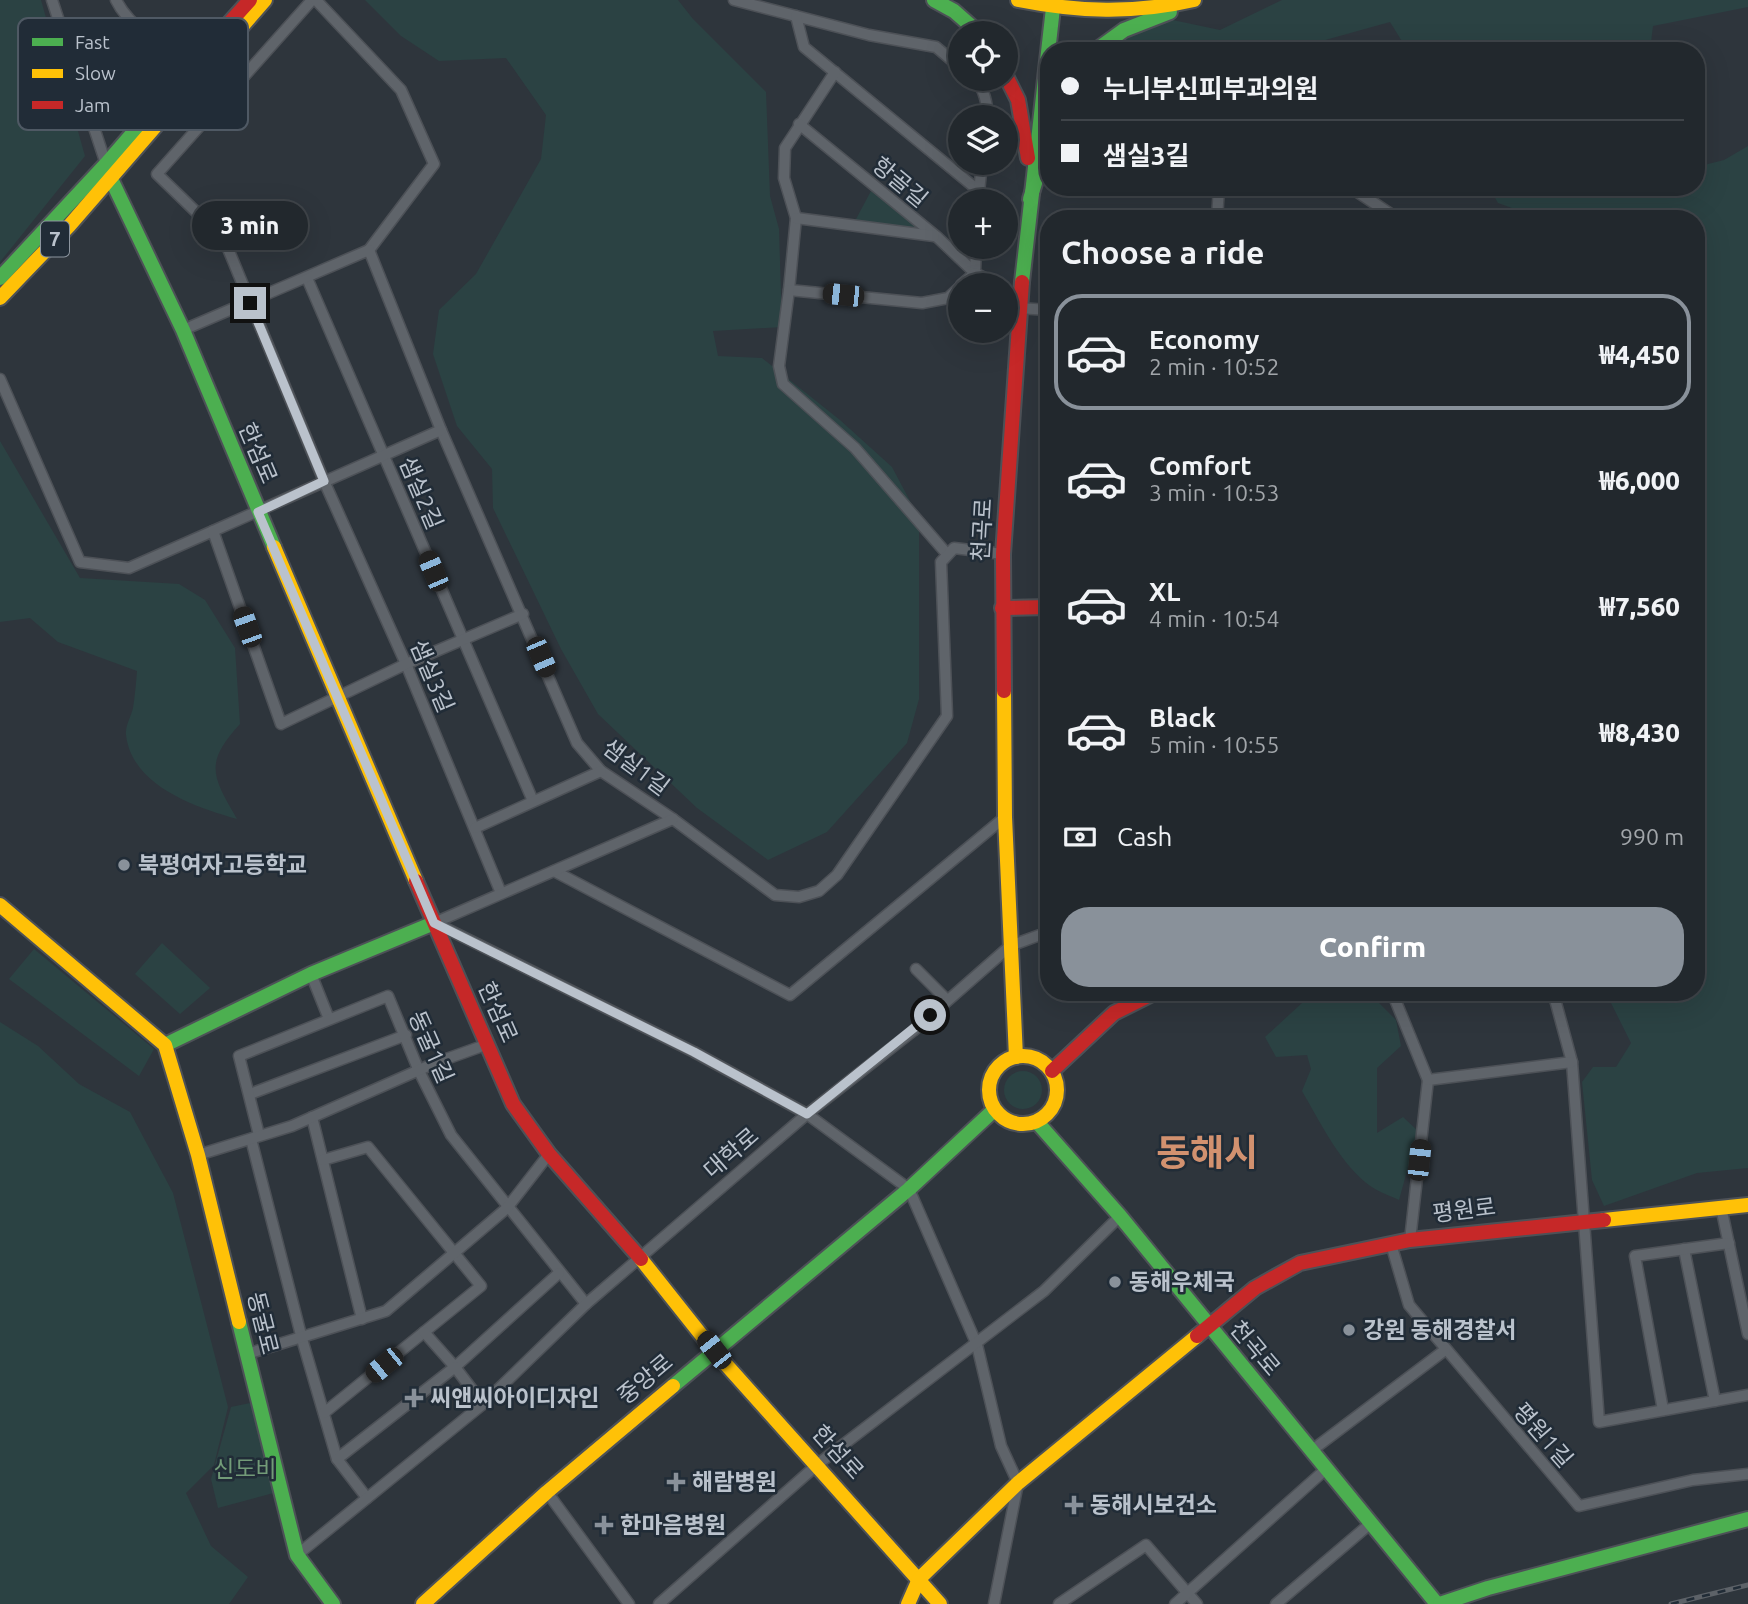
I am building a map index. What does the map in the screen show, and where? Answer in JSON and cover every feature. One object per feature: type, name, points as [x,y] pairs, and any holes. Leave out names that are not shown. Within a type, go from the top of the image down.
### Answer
[{"type":"street","points":[[52,0],[58,18]]},
{"type":"street","points":[[116,0],[121,12],[128,18]]},
{"type":"street","name":"7","points":[[234,18],[250,0]]},
{"type":"street","name":"7","points":[[248,19],[265,0]]},
{"type":"street","points":[[183,330],[369,250],[433,164],[401,90],[314,0]]},
{"type":"street","name":"샘실3길","points":[[248,73],[314,0]]},
{"type":"street","points":[[734,0],[936,47],[948,57]]},
{"type":"street","points":[[934,0],[965,21]]},
{"type":"street","points":[[1017,0],[1116,12],[1194,0]]},
{"type":"street","points":[[1107,42],[1124,30],[1201,0]]},
{"type":"street","name":"천곡로","points":[[1049,42],[1054,4]]},
{"type":"street","points":[[796,16],[804,47],[970,189]]},
{"type":"street","points":[[835,72],[785,148],[784,178],[796,218],[779,366],[783,384],[855,449],[947,554],[954,548],[1003,554]]},
{"type":"street","points":[[1014,91],[1027,140],[1030,199]]},
{"type":"street","name":"천곡로","points":[[1016,1056],[1005,817],[1003,554],[1019,308],[1040,118]]},
{"type":"street","name":"항골길","points":[[799,124],[936,236],[975,273]]},
{"type":"street","points":[[95,130],[106,164]]},
{"type":"street","name":"7","points":[[0,278],[136,130]]},
{"type":"street","name":"7","points":[[0,298],[112,181],[153,130]]},
{"type":"street","name":"샘실3길","points":[[197,130],[157,174],[225,239],[324,481],[406,664],[501,894]]},
{"type":"street","name":"한섬로","points":[[106,164],[183,330],[336,696],[513,1104],[549,1154],[640,1257],[714,1350],[940,1604]]},
{"type":"street","points":[[1030,199],[1040,167]]},
{"type":"street","points":[[1364,196],[1384,210]]},
{"type":"street","points":[[796,218],[936,236]]},
{"type":"street","name":"샘실1길","points":[[369,250],[441,430],[577,743],[601,771],[673,819],[775,895],[799,897],[819,891],[837,875],[947,716],[941,562],[947,554]]},
{"type":"street","points":[[975,273],[976,259]]},
{"type":"street","name":"샘실2길","points":[[307,278],[533,801]]},
{"type":"street","points":[[789,290],[922,303],[948,298]]},
{"type":"street","points":[[1019,308],[1040,309]]},
{"type":"street","points":[[0,379],[80,562],[129,568],[441,430]]},
{"type":"street","points":[[213,531],[281,724],[406,664],[523,614]]},
{"type":"street","points":[[1002,608],[1040,607]]},
{"type":"street","points":[[475,828],[601,771]]},
{"type":"street","points":[[554,871],[790,995],[1005,817]]},
{"type":"street","points":[[0,905],[165,1045],[311,974],[673,819]]},
{"type":"street","points":[[434,923],[694,1052],[807,1114],[909,1189],[977,1345],[1001,1446],[1018,1483],[993,1604]]},
{"type":"street","points":[[1010,946],[1040,935]]},
{"type":"street","name":"대학로","points":[[297,1555],[483,1404],[586,1304],[640,1257],[807,1114],[913,1031],[1010,946]]},
{"type":"street","points":[[916,969],[947,1000]]},
{"type":"street","points":[[311,974],[329,1019]]},
{"type":"street","name":"동굴1길","points":[[337,1459],[302,1339],[255,1137],[250,1094],[239,1056],[388,996],[419,1071],[451,1135],[586,1304]]},
{"type":"street","points":[[1052,1071],[1114,1013],[1138,1001]]},
{"type":"street","points":[[1396,1001],[1428,1080],[1410,1240]]},
{"type":"street","points":[[1555,1001],[1572,1062],[1586,1220],[1599,1422],[1748,1395]]},
{"type":"street","points":[[250,1094],[406,1035]]},
{"type":"street","points":[[198,1155],[312,1117],[488,1044]]},
{"type":"street","name":"동굴로","points":[[165,1045],[198,1155],[297,1555],[333,1604]]},
{"type":"street","points":[[1016,1056],[1037,1058],[1052,1071],[1057,1083],[1056,1101],[1047,1115],[1037,1122],[1019,1125],[1007,1121],[994,1110],[989,1097],[991,1076],[999,1065],[1016,1056]]},
{"type":"street","points":[[1428,1080],[1572,1062]]},
{"type":"street","name":"중앙로","points":[[423,1604],[547,1492],[909,1189],[994,1110]]},
{"type":"street","points":[[312,1117],[362,1320]]},
{"type":"street","name":"천곡로","points":[[1037,1122],[1120,1216],[1208,1327],[1439,1604]]},
{"type":"street","points":[[323,1160],[368,1147],[481,1286],[324,1413]]},
{"type":"street","points":[[247,1354],[386,1311],[507,1208],[549,1154]]},
{"type":"street","name":"평원로","points":[[919,1579],[1018,1483],[1255,1288],[1300,1263],[1410,1240],[1748,1205]]},
{"type":"street","points":[[1721,1207],[1748,1334]]},
{"type":"street","points":[[659,1604],[818,1464],[977,1345],[1044,1291],[1120,1216]]},
{"type":"street","points":[[1663,1410],[1635,1256],[1728,1243]]},
{"type":"street","name":"평원1길","points":[[1391,1244],[1409,1305],[1579,1506],[1693,1480],[1748,1474]]},
{"type":"street","points":[[1684,1249],[1715,1401]]},
{"type":"street","points":[[367,1498],[337,1459],[455,1367],[559,1273]]},
{"type":"street","points":[[424,1332],[483,1404]]},
{"type":"street","points":[[1311,1451],[1445,1350]]},
{"type":"street","points":[[1175,1604],[1326,1469]]},
{"type":"street","points":[[547,1492],[629,1604]]},
{"type":"street","points":[[1439,1604],[1488,1588],[1748,1519]]},
{"type":"street","points":[[1276,1604],[1371,1523]]},
{"type":"street","points":[[1059,1604],[1146,1545],[1197,1604]]},
{"type":"street","points":[[908,1604],[919,1579]]},
{"type":"green space","points":[[0,0],[41,0],[46,18],[18,18],[18,130],[78,130],[85,156],[0,262]]},
{"type":"green space","points":[[365,0],[678,0],[693,19],[766,92],[770,196],[779,229],[782,327],[713,331],[718,356],[762,358],[840,420],[892,467],[919,518],[919,699],[907,743],[827,832],[768,860],[697,808],[598,714],[561,649],[493,508],[492,469],[457,426],[433,354],[439,310],[476,274],[541,159],[546,115],[506,58],[439,61],[401,36]]},
{"type":"green space","points":[[1282,0],[1748,0],[1748,7],[1653,26],[1651,42],[1402,42],[1390,22],[1318,42],[1121,42],[1120,26],[1168,19],[1220,30]]},
{"type":"green space","points":[[1748,146],[1748,1168],[1697,1173],[1604,1206],[1592,1180],[1582,1082],[1593,1067],[1616,1067],[1631,1043],[1611,1003],[1574,1001],[1705,1001],[1705,210],[1518,210],[1498,203],[1494,196],[1705,196],[1705,165],[1724,160]]},
{"type":"green space","points":[[871,191],[919,229],[855,221]]},
{"type":"green space","points":[[253,212],[266,239],[242,250],[236,234]]},
{"type":"green space","points":[[0,441],[80,578],[179,584],[205,600],[235,648],[240,724],[221,749],[216,770],[222,792],[237,819],[185,801],[153,781],[140,768],[131,753],[126,735],[133,708],[137,671],[58,642],[30,618],[0,622]]},
{"type":"green space","points":[[162,943],[210,988],[180,1014],[135,974]]},
{"type":"green space","points":[[34,949],[154,1049],[139,1076],[9,979]]},
{"type":"green space","points":[[1304,1001],[1377,1001],[1396,1020],[1401,1046],[1377,1068],[1377,1133],[1403,1117],[1418,1131],[1399,1200],[1365,1182],[1330,1140],[1302,1091],[1311,1069],[1307,1055],[1276,1057],[1265,1037]]},
{"type":"green space","points":[[0,1022],[38,1046],[79,1084],[130,1112],[173,1193],[228,1407],[214,1465],[186,1493],[211,1546],[248,1577],[229,1604],[0,1604]]},
{"type":"green space","points":[[1023,1071],[1037,1076],[1042,1090],[1037,1104],[1023,1109],[1009,1104],[1004,1090],[1009,1076]]},
{"type":"green space","name":"신도비","points":[[259,1401],[281,1491],[218,1508],[211,1479],[231,1407]]},
{"type":"railway","points":[[1671,1604],[1748,1585]]},
{"type":"traffic: fast","points":[[934,0],[965,21]]},
{"type":"traffic: fast","points":[[1049,42],[1053,8]]},
{"type":"traffic: fast","points":[[1107,42],[1124,30],[1170,12]]},
{"type":"traffic: fast","points":[[1022,282],[1040,123]]},
{"type":"traffic: fast","points":[[0,278],[135,130]]},
{"type":"traffic: fast","points":[[1030,199],[1040,167]]},
{"type":"traffic: fast","points":[[112,181],[183,330],[274,547]]},
{"type":"traffic: fast","points":[[165,1045],[311,974],[434,923]]},
{"type":"traffic: fast","points":[[673,1386],[909,1189],[994,1110]]},
{"type":"traffic: fast","points":[[1037,1122],[1120,1216],[1437,1604]]},
{"type":"traffic: fast","points":[[239,1322],[297,1555],[333,1604]]},
{"type":"traffic: fast","points":[[1440,1604],[1488,1588],[1748,1519]]},
{"type":"traffic: slow","points":[[248,20],[265,0]]},
{"type":"traffic: slow","points":[[1018,0],[1106,10],[1150,8],[1194,0]]},
{"type":"traffic: slow","points":[[0,298],[69,226],[152,130]]},
{"type":"traffic: slow","points":[[274,547],[416,881]]},
{"type":"traffic: slow","points":[[1004,691],[1005,817],[1016,1057]]},
{"type":"traffic: slow","points":[[0,905],[165,1045],[198,1155],[239,1322]]},
{"type":"traffic: slow","points":[[1016,1056],[1030,1056],[1042,1061],[1052,1071],[1057,1090],[1052,1109],[1042,1119],[1030,1124],[1016,1124],[1004,1119],[994,1109],[989,1097],[989,1083],[994,1071],[1004,1061],[1016,1056]]},
{"type":"traffic: slow","points":[[1604,1220],[1748,1205]]},
{"type":"traffic: slow","points":[[641,1259],[714,1351],[940,1604]]},
{"type":"traffic: slow","points":[[908,1604],[919,1579],[1018,1483],[1197,1336]]},
{"type":"traffic: slow","points":[[423,1604],[547,1492],[673,1386]]},
{"type":"traffic: jam","points":[[234,18],[250,0]]},
{"type":"traffic: jam","points":[[1014,91],[1018,100],[1028,158]]},
{"type":"traffic: jam","points":[[1004,691],[1003,554],[1022,282]]},
{"type":"traffic: jam","points":[[1002,608],[1040,607]]},
{"type":"traffic: jam","points":[[416,881],[513,1104],[549,1154],[641,1259]]},
{"type":"traffic: jam","points":[[1052,1071],[1114,1013],[1138,1001]]},
{"type":"traffic: jam","points":[[1197,1336],[1255,1288],[1300,1263],[1410,1240],[1604,1220]]},
{"type":"place","name":"북평여자고등학교","points":[[124,865]]},
{"type":"place","name":"동해우체국","points":[[1115,1282]]},
{"type":"place","name":"강원 동해경찰서","points":[[1349,1330]]},
{"type":"place","name":"씨앤씨아이디자인","points":[[414,1398]]},
{"type":"place","name":"해람병원","points":[[676,1482]]},
{"type":"place","name":"동해시보건소","points":[[1074,1505]]},
{"type":"place","name":"한마음병원","points":[[604,1525]]},
{"type":"district","name":"동해시","points":[[1207,1153]]},
{"type":"route","points":[[250,303],[324,481],[258,512],[434,923],[694,1052],[807,1114],[930,1015]]}]
